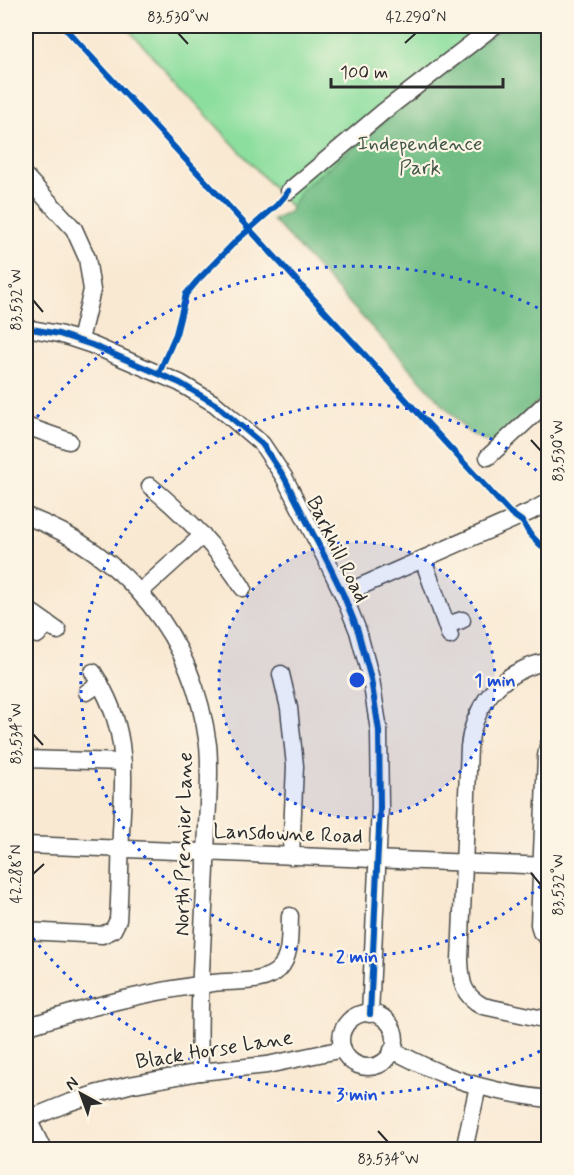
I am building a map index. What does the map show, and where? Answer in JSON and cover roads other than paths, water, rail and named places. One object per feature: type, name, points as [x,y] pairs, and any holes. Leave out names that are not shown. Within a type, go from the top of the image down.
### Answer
[{"type":"street","points":[[289,191],[383,112],[494,26]]},
{"type":"street","points":[[26,177],[74,229],[87,258],[92,291],[80,340]]},
{"type":"street","name":"Barkhill Road","points":[[26,328],[80,340],[180,383],[215,404],[262,444],[284,477],[343,594],[358,631],[371,680],[378,720],[381,765],[370,1014]]},
{"type":"street","points":[[488,457],[549,401]]},
{"type":"street","points":[[26,426],[69,441]]},
{"type":"street","points":[[150,486],[203,535],[243,588]]},
{"type":"street","points":[[343,594],[549,502]]},
{"type":"street","name":"North Premier Lane","points":[[26,516],[77,540],[117,569],[140,591],[174,639],[195,686],[202,710],[209,768],[200,1072]]},
{"type":"street","points":[[140,591],[203,535]]},
{"type":"street","points":[[423,559],[453,627]]},
{"type":"street","points":[[26,609],[48,630]]},
{"type":"street","points":[[549,662],[528,667],[507,679],[491,693],[473,725],[469,747],[460,960],[461,981],[472,999],[483,1006],[549,1020]]},
{"type":"street","points":[[281,674],[289,708],[295,766],[291,856]]},
{"type":"street","points":[[26,931],[102,934],[113,930],[118,920],[123,762],[120,735],[108,697],[93,682]]},
{"type":"street","points":[[549,746],[546,756],[545,866],[539,924],[541,932],[549,938]]},
{"type":"street","points":[[26,759],[123,762]]},
{"type":"street","name":"Lansdowne Road","points":[[26,845],[545,866]]},
{"type":"street","points":[[26,1027],[97,1005],[146,994],[201,984],[252,980],[273,974],[280,968],[288,954],[290,916]]},
{"type":"street","points":[[370,1014],[380,1017],[390,1026],[394,1038],[392,1050],[385,1060],[369,1067],[354,1063],[345,1055],[341,1037],[348,1023],[357,1016],[370,1014]]},
{"type":"street","name":"Black Horse Lane","points":[[27,1120],[95,1094],[162,1078],[267,1065],[343,1049]]},
{"type":"street","points":[[392,1050],[448,1076],[478,1086],[549,1099]]},
{"type":"street","points":[[464,1149],[478,1086]]},
{"type":"street","points":[[27,1120],[43,1149]]},
{"type":"park label","name":"Independence Park","points":[[420,155]]}]
